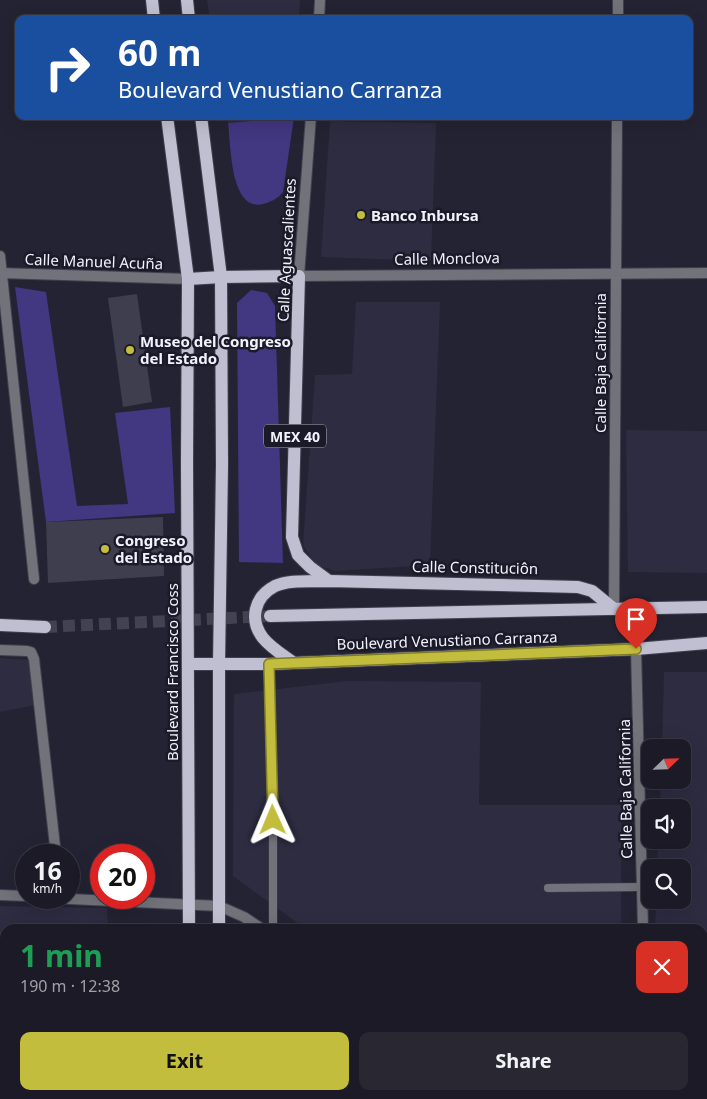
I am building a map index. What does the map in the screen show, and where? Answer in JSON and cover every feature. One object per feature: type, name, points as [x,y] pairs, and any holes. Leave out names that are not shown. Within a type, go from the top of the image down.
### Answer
[{"type":"main road","points":[[152,0],[154,15]]},
{"type":"main road","points":[[187,0],[189,15]]},
{"type":"main road","name":"Boulevard Francisco Coss","points":[[168,120],[188,279],[189,924]]},
{"type":"main road","points":[[202,120],[221,276],[222,465],[219,664],[219,924]]},
{"type":"main road","name":"Calle Monclova","points":[[188,279],[221,276],[299,276]]},
{"type":"main road","name":"Calle Aguascalientes","points":[[299,276],[292,537],[298,555],[310,568],[329,581]]},
{"type":"main road","name":"Calle Constituciôn","points":[[294,663],[263,638],[255,621],[256,604],[264,593],[276,586],[288,583],[329,581],[578,587],[592,591],[614,609]]},
{"type":"main road","name":"Boulevard Venustiano Carranza","points":[[270,616],[707,607]]},
{"type":"main road","points":[[0,625],[45,627]]},
{"type":"main road","name":"Boulevard Venustiano Carranza","points":[[189,664],[294,663],[636,649],[707,643]]},
{"type":"street","points":[[319,15],[320,0]]},
{"type":"street","points":[[618,0],[618,15]]},
{"type":"street","name":"Calle Aguascalientes","points":[[299,276],[311,120]]},
{"type":"street","name":"Calle Baja California","points":[[614,609],[617,120]]},
{"type":"street","points":[[0,256],[34,579]]},
{"type":"street","name":"Calle Manuel Acuña","points":[[1,273],[188,279]]},
{"type":"street","name":"Calle Monclova","points":[[299,276],[707,273]]},
{"type":"street","name":"Calle Baja California","points":[[636,649],[641,859]]},
{"type":"street","points":[[0,650],[27,651],[33,655],[55,844]]},
{"type":"street","points":[[0,895],[15,896]]},
{"type":"street","points":[[80,899],[219,906],[254,924]]},
{"type":"street","name":"Calle Baja California","points":[[643,909],[643,924]]},
{"type":"lane","points":[[269,664],[273,924]]},
{"type":"lane","points":[[548,888],[641,887]]},
{"type":"shaded area","points":[[207,0],[300,0],[299,15],[209,15]]},
{"type":"shaded area","points":[[228,120],[256,120],[228,123]]},
{"type":"shaded area","points":[[294,120],[283,192],[277,198],[263,204],[252,204],[244,198],[238,188],[234,175],[228,123]]},
{"type":"shaded area","points":[[330,121],[436,123],[431,261],[321,257]]},
{"type":"shaded area","points":[[15,287],[46,292],[77,506],[128,504],[115,413],[170,407],[175,513],[46,522]]},
{"type":"shaded area","points":[[251,290],[267,293],[275,306],[283,563],[239,562],[237,303]]},
{"type":"shaded area","points":[[356,302],[440,302],[430,565],[336,571],[316,565],[303,545],[315,375],[352,374]]},
{"type":"shaded area","points":[[626,430],[707,431],[707,573],[628,572]]},
{"type":"shaded area","points":[[0,658],[30,660],[35,705],[0,712]]},
{"type":"shaded area","points":[[664,672],[707,672],[707,924],[655,924],[656,909],[691,909],[691,859],[657,859],[658,849],[691,849],[691,799],[660,799],[661,789],[691,789],[691,739],[662,739]]},
{"type":"shaded area","points":[[347,681],[481,682],[479,805],[621,805],[621,924],[299,924],[233,876],[234,694]]},
{"type":"shaded area","points":[[0,906],[15,906],[15,909],[80,909],[80,907],[107,909],[108,924],[0,924]]},
{"type":"building","name":"Museo del Congreso del Estado","points":[[137,294],[152,402],[123,407],[108,298]]},
{"type":"building","name":"Congreso del Estado","points":[[163,517],[164,576],[48,583],[46,522]]},
{"type":"tunnel","points":[[45,627],[270,616]]},
{"type":"place","name":"Banco Inbursa","points":[[361,215]]},
{"type":"place","name":"Museo del Congreso del Estado","points":[[130,350]]},
{"type":"place","name":"Congreso del Estado","points":[[105,549]]},
{"type":"route","points":[[273,820],[269,664],[636,649]]}]
